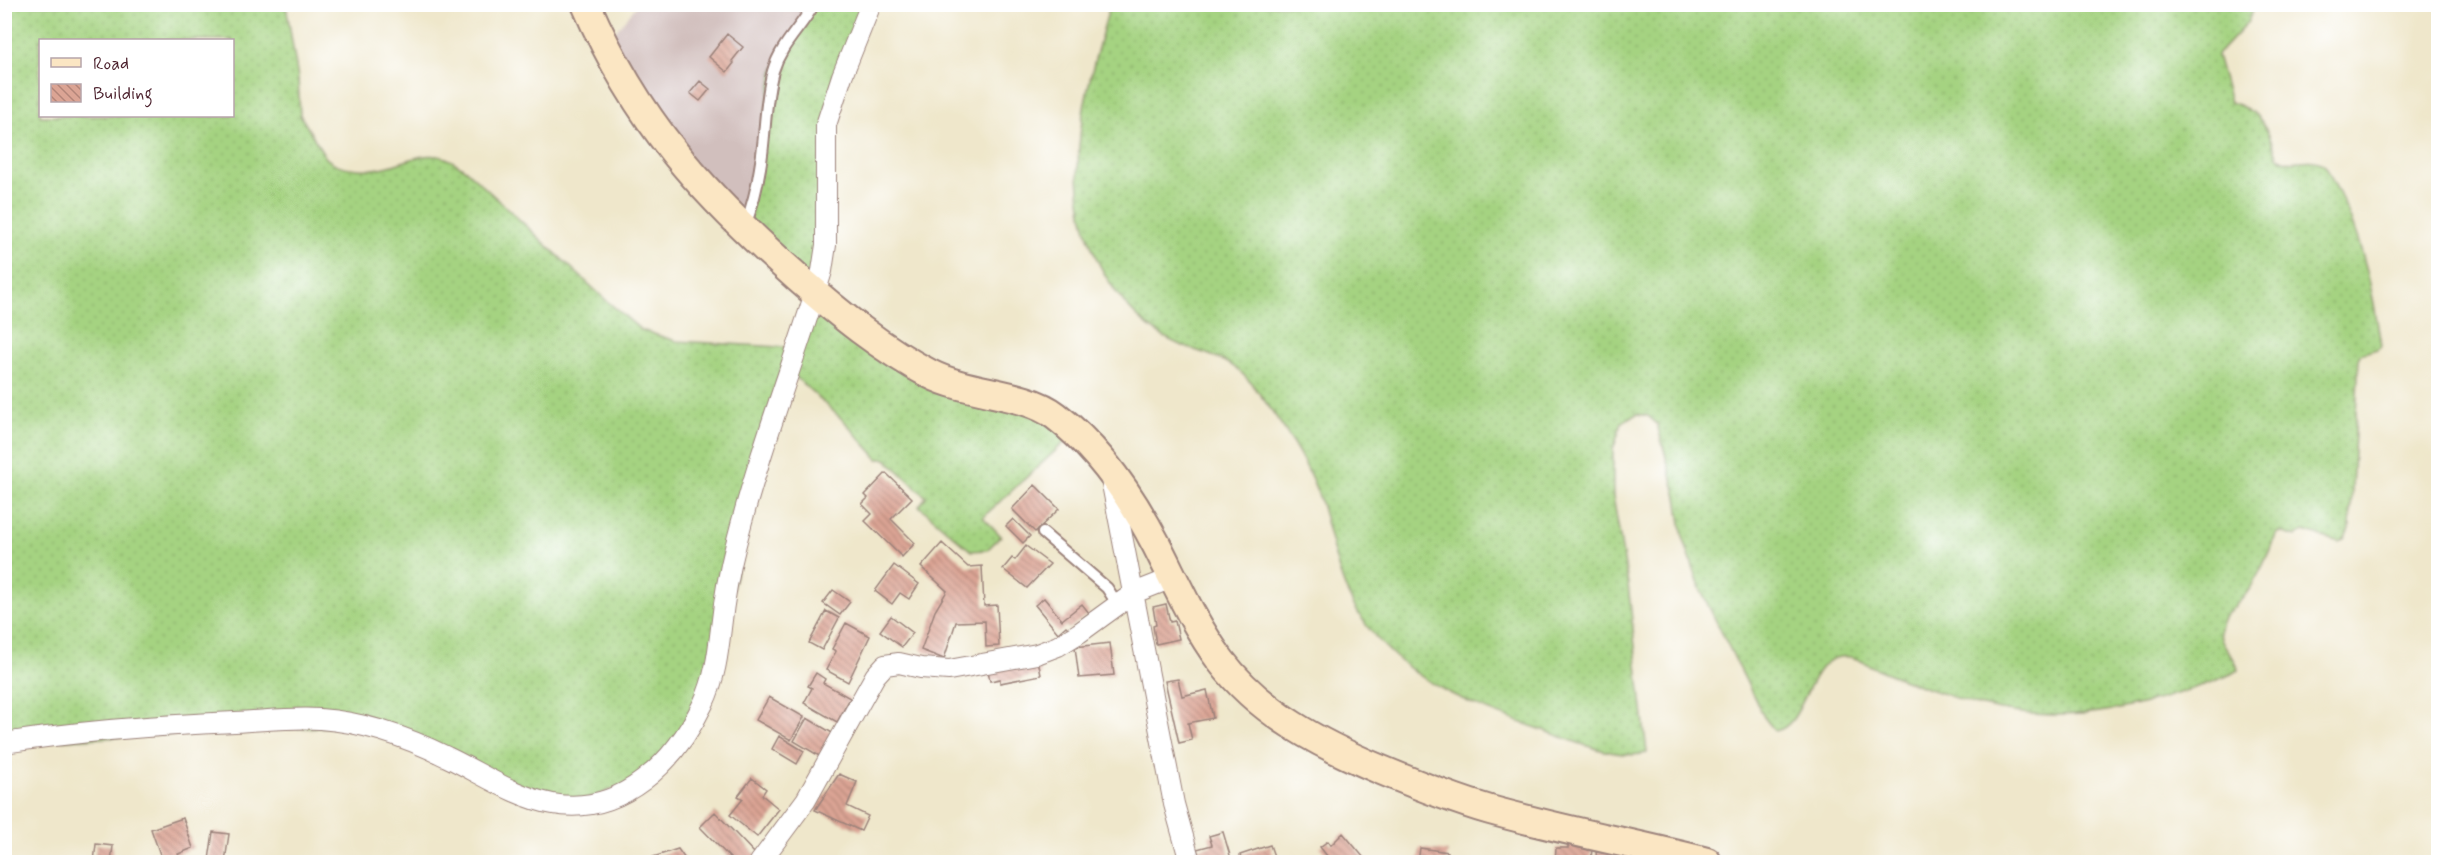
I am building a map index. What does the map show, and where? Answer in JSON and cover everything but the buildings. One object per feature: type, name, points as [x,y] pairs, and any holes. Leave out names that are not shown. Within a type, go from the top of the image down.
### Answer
[{"type":"street","points":[[586,4],[620,76],[649,122],[679,161],[713,199],[815,293],[860,328],[932,375],[963,388],[1036,404],[1052,412],[1076,432],[1108,468],[1155,542],[1192,616],[1222,662],[1252,694],[1313,738],[1346,755],[1432,791],[1489,810],[1707,862]]},
{"type":"street","points":[[4,743],[62,734],[155,726],[318,718],[360,725],[401,739],[444,755],[519,793],[550,803],[588,805],[621,795],[652,774],[672,754],[692,725],[712,683],[719,654],[721,627],[736,542],[822,271],[826,245],[826,125],[842,76],[871,4]]},
{"type":"street","points":[[1108,468],[1126,599],[1174,804],[1190,862]]},
{"type":"street","points":[[760,862],[806,800],[875,676],[885,665],[899,663],[921,668],[950,670],[1036,654],[1065,642],[1126,599],[1172,578]]},
{"type":"lane","points":[[744,229],[753,203],[761,166],[764,122],[773,71],[787,40],[814,4]]},
{"type":"lane","points":[[1043,533],[1107,588],[1126,599]]},
{"type":"shaded area","points":[[637,5],[814,5],[744,229],[604,45]]},
{"type":"green space","points":[[5,5],[286,5],[298,78],[300,115],[326,158],[341,166],[358,169],[385,167],[430,155],[452,161],[467,171],[641,330],[676,341],[797,348],[815,293],[860,328],[1076,432],[983,517],[1001,536],[987,550],[971,551],[919,506],[926,497],[886,459],[878,459],[845,422],[790,372],[761,460],[712,683],[652,774],[570,806],[359,725],[5,743]]},
{"type":"green space","points":[[814,5],[871,5],[842,76],[815,293],[744,229],[773,71]]},
{"type":"green space","points":[[1110,5],[2255,5],[2247,23],[2217,55],[2230,102],[2250,110],[2262,122],[2277,156],[2282,160],[2313,161],[2325,166],[2345,206],[2360,244],[2378,325],[2381,346],[2360,354],[2359,358],[2350,526],[2345,538],[2339,542],[2304,531],[2296,537],[2277,533],[2253,584],[2227,614],[2220,628],[2221,638],[2238,670],[2209,683],[2130,707],[2081,714],[2032,714],[1976,704],[1909,682],[1860,660],[1850,657],[1835,658],[1824,665],[1815,676],[1795,716],[1786,726],[1775,731],[1764,717],[1701,591],[1683,537],[1677,497],[1657,424],[1648,416],[1637,414],[1622,422],[1613,450],[1613,496],[1628,584],[1647,753],[1635,755],[1607,752],[1485,709],[1432,684],[1409,668],[1387,649],[1368,627],[1346,589],[1317,491],[1304,462],[1270,408],[1251,383],[1235,367],[1226,362],[1178,344],[1150,327],[1126,304],[1106,277],[1092,248],[1083,218],[1078,157],[1086,95]]}]
